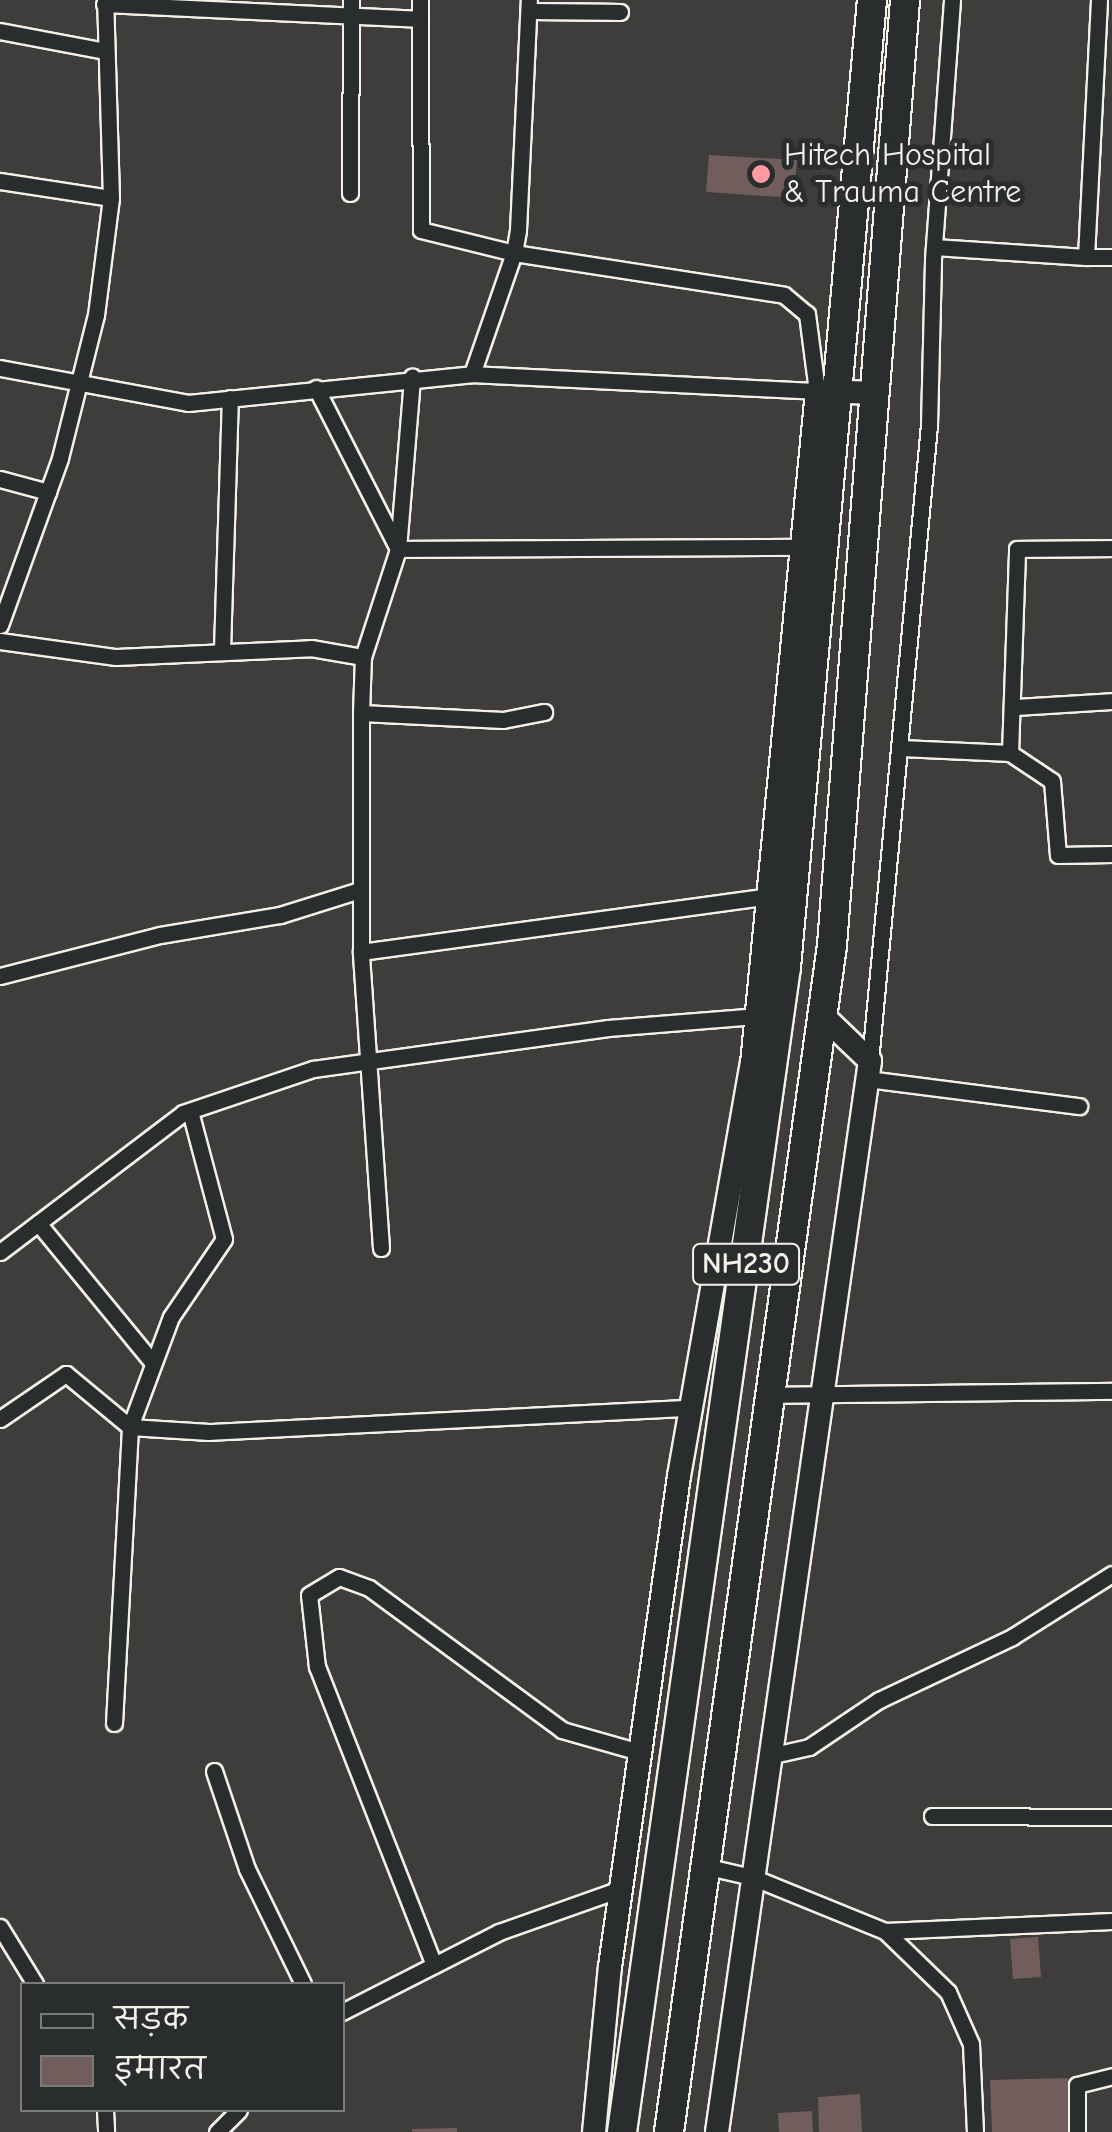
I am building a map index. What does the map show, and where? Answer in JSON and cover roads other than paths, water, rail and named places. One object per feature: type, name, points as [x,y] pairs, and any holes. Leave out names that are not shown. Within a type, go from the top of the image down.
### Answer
[{"type":"highway","name":"NH230","points":[[622,2132],[764,1058],[828,392],[845,331],[872,0]]},
{"type":"highway","name":"NH230","points":[[669,2132],[766,1395],[824,1016],[881,339],[905,0]]},
{"type":"street","points":[[420,0],[421,230],[514,254],[784,295],[807,314],[828,392],[805,547],[756,1016],[764,1058],[691,1408],[623,1888],[594,2132]]},
{"type":"street","points":[[718,2132],[818,1398],[868,1070],[902,748],[929,425],[934,247],[952,0]]},
{"type":"street","points":[[1086,257],[1092,156],[1104,66],[1099,0]]},
{"type":"street","points":[[0,625],[48,492],[96,314],[110,198],[105,2],[351,8],[418,20]]},
{"type":"street","points":[[472,374],[514,254],[529,6],[620,12]]},
{"type":"street","points":[[350,193],[351,8]]},
{"type":"street","points":[[0,30],[105,50]]},
{"type":"street","points":[[1092,156],[1112,155]]},
{"type":"street","points":[[0,181],[110,198]]},
{"type":"street","points":[[934,247],[1112,258]]},
{"type":"street","points":[[0,368],[188,403],[412,377],[472,374],[876,393]]},
{"type":"street","points":[[381,1248],[360,952],[361,713],[364,657],[398,549],[412,377]]},
{"type":"street","points":[[316,388],[398,549]]},
{"type":"street","points":[[222,650],[230,398]]},
{"type":"street","points":[[0,478],[48,492]]},
{"type":"street","points":[[398,549],[805,547]]},
{"type":"street","points":[[1010,752],[1015,707],[1017,549],[1112,548]]},
{"type":"street","points":[[0,641],[116,657],[207,656],[222,650],[311,648],[364,657]]},
{"type":"street","points":[[1015,707],[1112,701]]},
{"type":"street","points":[[361,713],[503,720],[544,712]]},
{"type":"street","points":[[902,748],[1010,752],[1052,781],[1058,855],[1112,854]]},
{"type":"street","points":[[0,976],[160,934],[280,914],[360,890]]},
{"type":"street","points":[[360,952],[768,896]]},
{"type":"street","points":[[0,1252],[190,1111],[313,1069],[608,1028],[756,1016]]},
{"type":"street","points":[[824,1016],[868,1070],[1079,1106]]},
{"type":"street","points":[[114,1724],[130,1427],[170,1317],[224,1239],[190,1111]]},
{"type":"street","points":[[38,1223],[153,1363]]},
{"type":"street","points":[[0,1419],[66,1374],[130,1427],[209,1432],[691,1408]]},
{"type":"street","points":[[766,1395],[818,1398],[1112,1391]]},
{"type":"street","points":[[769,1756],[809,1746],[879,1700],[1012,1637],[1112,1574]]},
{"type":"street","points":[[434,1965],[317,1667],[308,1595],[339,1577],[370,1588],[562,1730],[643,1753]]},
{"type":"street","points":[[214,1772],[247,1869],[302,1982]]},
{"type":"street","points":[[636,1806],[664,1828]]},
{"type":"street","points":[[932,1816],[1112,1817]]},
{"type":"street","points":[[704,1866],[752,1877],[885,1931],[948,1992],[972,2044],[975,2132]]},
{"type":"street","points":[[345,2010],[498,1932],[623,1888]]},
{"type":"street","points":[[885,1931],[1112,1921]]},
{"type":"street","points":[[0,1927],[35,1982]]},
{"type":"street","points":[[1077,2132],[1077,2084],[1112,2076]]},
{"type":"street","points":[[217,2132],[237,2112]]},
{"type":"place","name":"Hitech Hospital & Trauma Centre","points":[[761,174]]}]
